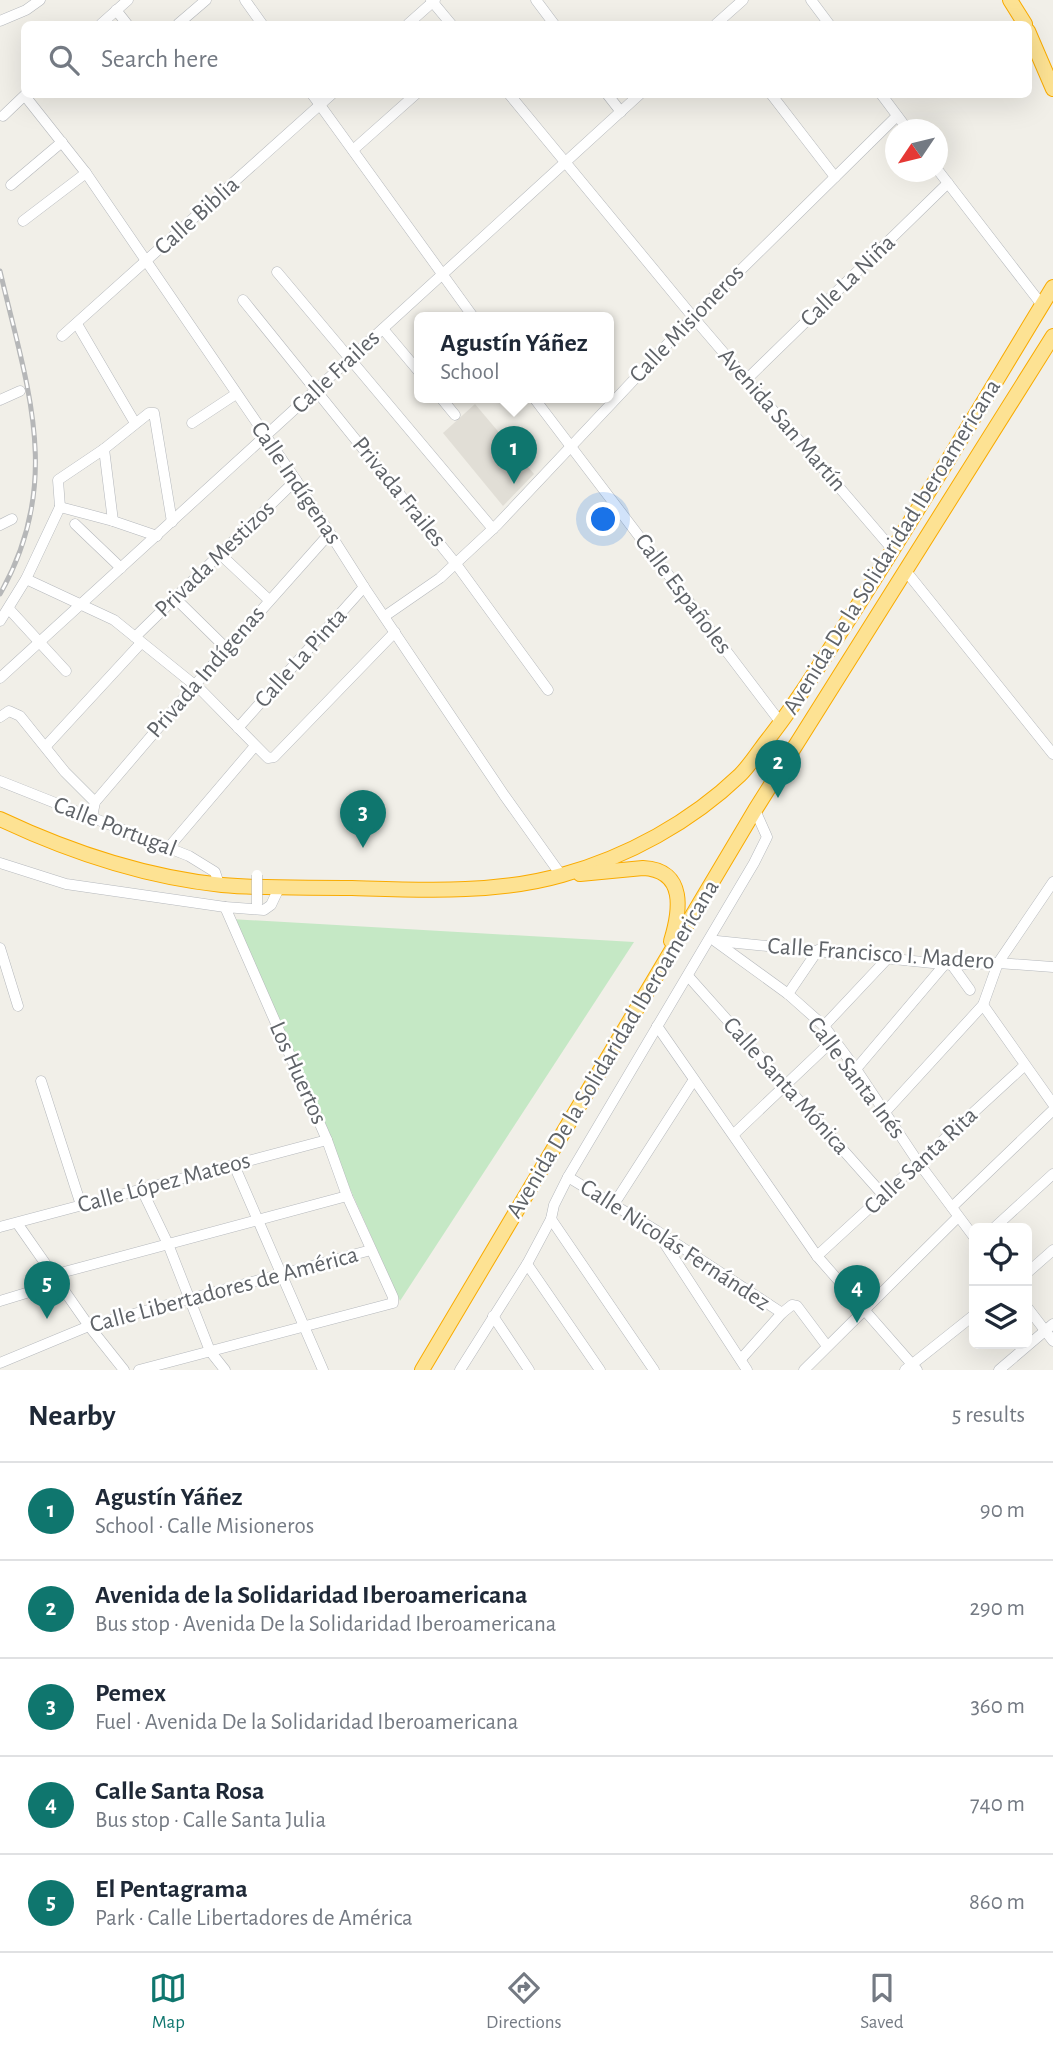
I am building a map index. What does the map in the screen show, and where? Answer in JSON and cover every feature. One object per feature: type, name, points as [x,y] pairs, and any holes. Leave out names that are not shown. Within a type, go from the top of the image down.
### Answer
[{"type":"highway","points":[[1010,0],[1023,21]]},
{"type":"highway","points":[[1032,40],[1053,89]]},
{"type":"highway","name":"Avenida De la Solidaridad Iberoamericana","points":[[0,819],[70,849],[116,864],[219,884],[278,888],[463,888],[523,883],[561,875],[640,844],[686,818],[725,789],[744,772],[781,723],[893,550],[1053,287]]},
{"type":"highway","name":"Avenida De la Solidaridad Iberoamericana","points":[[422,1370],[755,810],[1053,336]]},
{"type":"highway","points":[[561,875],[643,868],[665,875],[674,886],[679,906],[665,960]]},
{"type":"street","points":[[0,20],[26,10],[40,0]]},
{"type":"street","points":[[104,21],[128,0]]},
{"type":"street","points":[[182,21],[206,0]]},
{"type":"street","points":[[245,0],[258,21]]},
{"type":"street","points":[[536,0],[552,21]]},
{"type":"street","points":[[719,21],[743,0]]},
{"type":"street","points":[[811,0],[827,21]]},
{"type":"street","points":[[411,21],[433,1],[449,21]]},
{"type":"street","points":[[116,10],[125,21]]},
{"type":"street","points":[[3,116],[22,98]]},
{"type":"street","name":"Calle Indígenas","points":[[27,98],[86,173],[147,261],[296,480],[364,587],[561,875]]},
{"type":"street","points":[[315,98],[470,312]]},
{"type":"street","name":"Calle Biblia","points":[[62,336],[328,98]]},
{"type":"street","points":[[353,150],[412,98]]},
{"type":"street","name":"Avenida San Martín","points":[[512,98],[693,317],[893,550]]},
{"type":"street","points":[[610,98],[621,113]]},
{"type":"street","name":"Calle Frailes","points":[[0,678],[636,98]]},
{"type":"street","points":[[774,98],[835,177]]},
{"type":"street","points":[[884,98],[899,119]]},
{"type":"street","name":"Calle Misioneros","points":[[614,400],[693,317],[897,116]]},
{"type":"street","points":[[11,184],[62,142]]},
{"type":"street","points":[[23,221],[86,173]]},
{"type":"street","points":[[948,183],[1042,305]]},
{"type":"street","name":"Calle La Niña","points":[[747,379],[948,183]]},
{"type":"street","points":[[277,272],[493,529]]},
{"type":"street","name":"Privada Frailes","points":[[243,300],[456,564],[548,690]]},
{"type":"street","points":[[77,324],[135,423]]},
{"type":"street","points":[[383,329],[414,367]]},
{"type":"street","points":[[0,400],[20,391]]},
{"type":"street","points":[[192,423],[236,394]]},
{"type":"street","points":[[445,403],[455,415]]},
{"type":"street","name":"Calle Españoles","points":[[538,403],[781,723]]},
{"type":"street","name":"Calle Misioneros","points":[[385,616],[456,564],[493,529],[611,403]]},
{"type":"street","points":[[0,621],[26,579],[60,507],[58,480],[104,449],[149,413],[156,417],[172,522]]},
{"type":"street","points":[[104,449],[113,521]]},
{"type":"street","name":"Privada Mestizos","points":[[47,746],[174,598],[296,480]]},
{"type":"street","points":[[60,507],[157,536]]},
{"type":"street","points":[[0,525],[12,519]]},
{"type":"street","points":[[75,524],[121,568]]},
{"type":"street","name":"Privada Indígenas","points":[[92,817],[95,802],[330,533]]},
{"type":"street","points":[[220,554],[269,600]]},
{"type":"street","points":[[905,570],[1053,754]]},
{"type":"street","points":[[26,579],[114,620],[194,686],[265,757],[272,758],[395,632]]},
{"type":"street","name":"Calle La Pinta","points":[[238,728],[364,587]]},
{"type":"street","points":[[174,598],[227,649]]},
{"type":"street","points":[[9,609],[66,671]]},
{"type":"street","points":[[0,717],[14,711],[47,746],[65,772],[95,802]]},
{"type":"street","points":[[169,847],[255,746]]},
{"type":"street","name":"Calle Portugal","points":[[0,781],[189,856],[215,872],[219,884]]},
{"type":"street","points":[[460,1370],[527,1264],[551,1219],[554,1205],[568,1177],[657,1026],[712,941],[767,837],[755,810]]},
{"type":"street","points":[[0,863],[66,884],[225,907],[264,910],[271,905],[278,888]]},
{"type":"street","points":[[257,875],[257,904]]},
{"type":"street","points":[[885,1112],[983,1005],[998,963],[1053,882]]},
{"type":"street","name":"Los Huertos","points":[[225,907],[327,1140],[347,1196],[393,1297],[393,1303],[305,1327]]},
{"type":"street","name":"Calle Francisco I. Madero","points":[[712,941],[948,965],[998,963],[1053,967]]},
{"type":"street","name":"Calle Santa Inés","points":[[712,941],[788,994],[824,1026],[969,1231]]},
{"type":"street","points":[[0,948],[18,1006]]},
{"type":"street","points":[[788,994],[818,950]]},
{"type":"street","points":[[824,1026],[887,958]]},
{"type":"street","points":[[856,1069],[948,965],[970,990]]},
{"type":"street","name":"Calle Santa Mónica","points":[[688,976],[884,1196]]},
{"type":"street","points":[[983,1005],[1053,1104]]},
{"type":"street","points":[[657,1026],[817,1256],[865,1309],[911,1368],[969,1319]]},
{"type":"street","points":[[734,1134],[833,1040]]},
{"type":"street","name":"Calle Santa Rita","points":[[817,1256],[1024,1066]]},
{"type":"street","points":[[41,1081],[81,1205]]},
{"type":"street","points":[[614,1204],[693,1081]]},
{"type":"street","points":[[952,1207],[1053,1110]]},
{"type":"street","name":"Calle López Mateos","points":[[0,1227],[327,1140]]},
{"type":"street","points":[[234,1165],[323,1370]]},
{"type":"street","points":[[999,1223],[1053,1174]]},
{"type":"street","name":"Calle Nicolás Fernández","points":[[568,1177],[657,1231],[782,1313],[792,1305],[797,1306],[827,1346]]},
{"type":"street","points":[[142,1190],[191,1298],[210,1351],[225,1370]]},
{"type":"street","points":[[0,1301],[56,1279],[168,1244],[347,1196]]},
{"type":"street","points":[[804,1370],[958,1217]]},
{"type":"street","points":[[551,1219],[654,1370]]},
{"type":"street","points":[[16,1223],[89,1326],[124,1370]]},
{"type":"street","points":[[657,1231],[747,1370]]},
{"type":"street","name":"Calle Libertadores de América","points":[[0,1363],[89,1326],[371,1250]]},
{"type":"street","points":[[1032,1269],[1053,1250]]},
{"type":"street","points":[[527,1264],[600,1370]]},
{"type":"street","points":[[1032,1312],[1049,1328],[1053,1341]]},
{"type":"street","points":[[741,1359],[782,1313]]},
{"type":"street","points":[[493,1316],[529,1370]]},
{"type":"street","points":[[139,1370],[172,1366],[210,1351],[305,1327]]},
{"type":"street","points":[[999,1370],[1049,1328]]},
{"type":"shaded area","points":[[475,404],[534,474],[503,506],[443,433]]},
{"type":"green space","points":[[230,919],[634,942],[400,1301]]},
{"type":"railway","points":[[0,271],[29,395],[35,473],[31,513],[19,553],[0,594]]},
{"type":"place","name":"Agustín Yáñez","points":[[514,484]]},
{"type":"place","name":"Avenida de la Solidaridad Iberoamericana","points":[[778,798]]},
{"type":"place","name":"Pemex","points":[[363,848]]},
{"type":"place","name":"El Pentagrama","points":[[47,1319]]},
{"type":"place","name":"Calle Santa Rosa","points":[[857,1323]]}]
